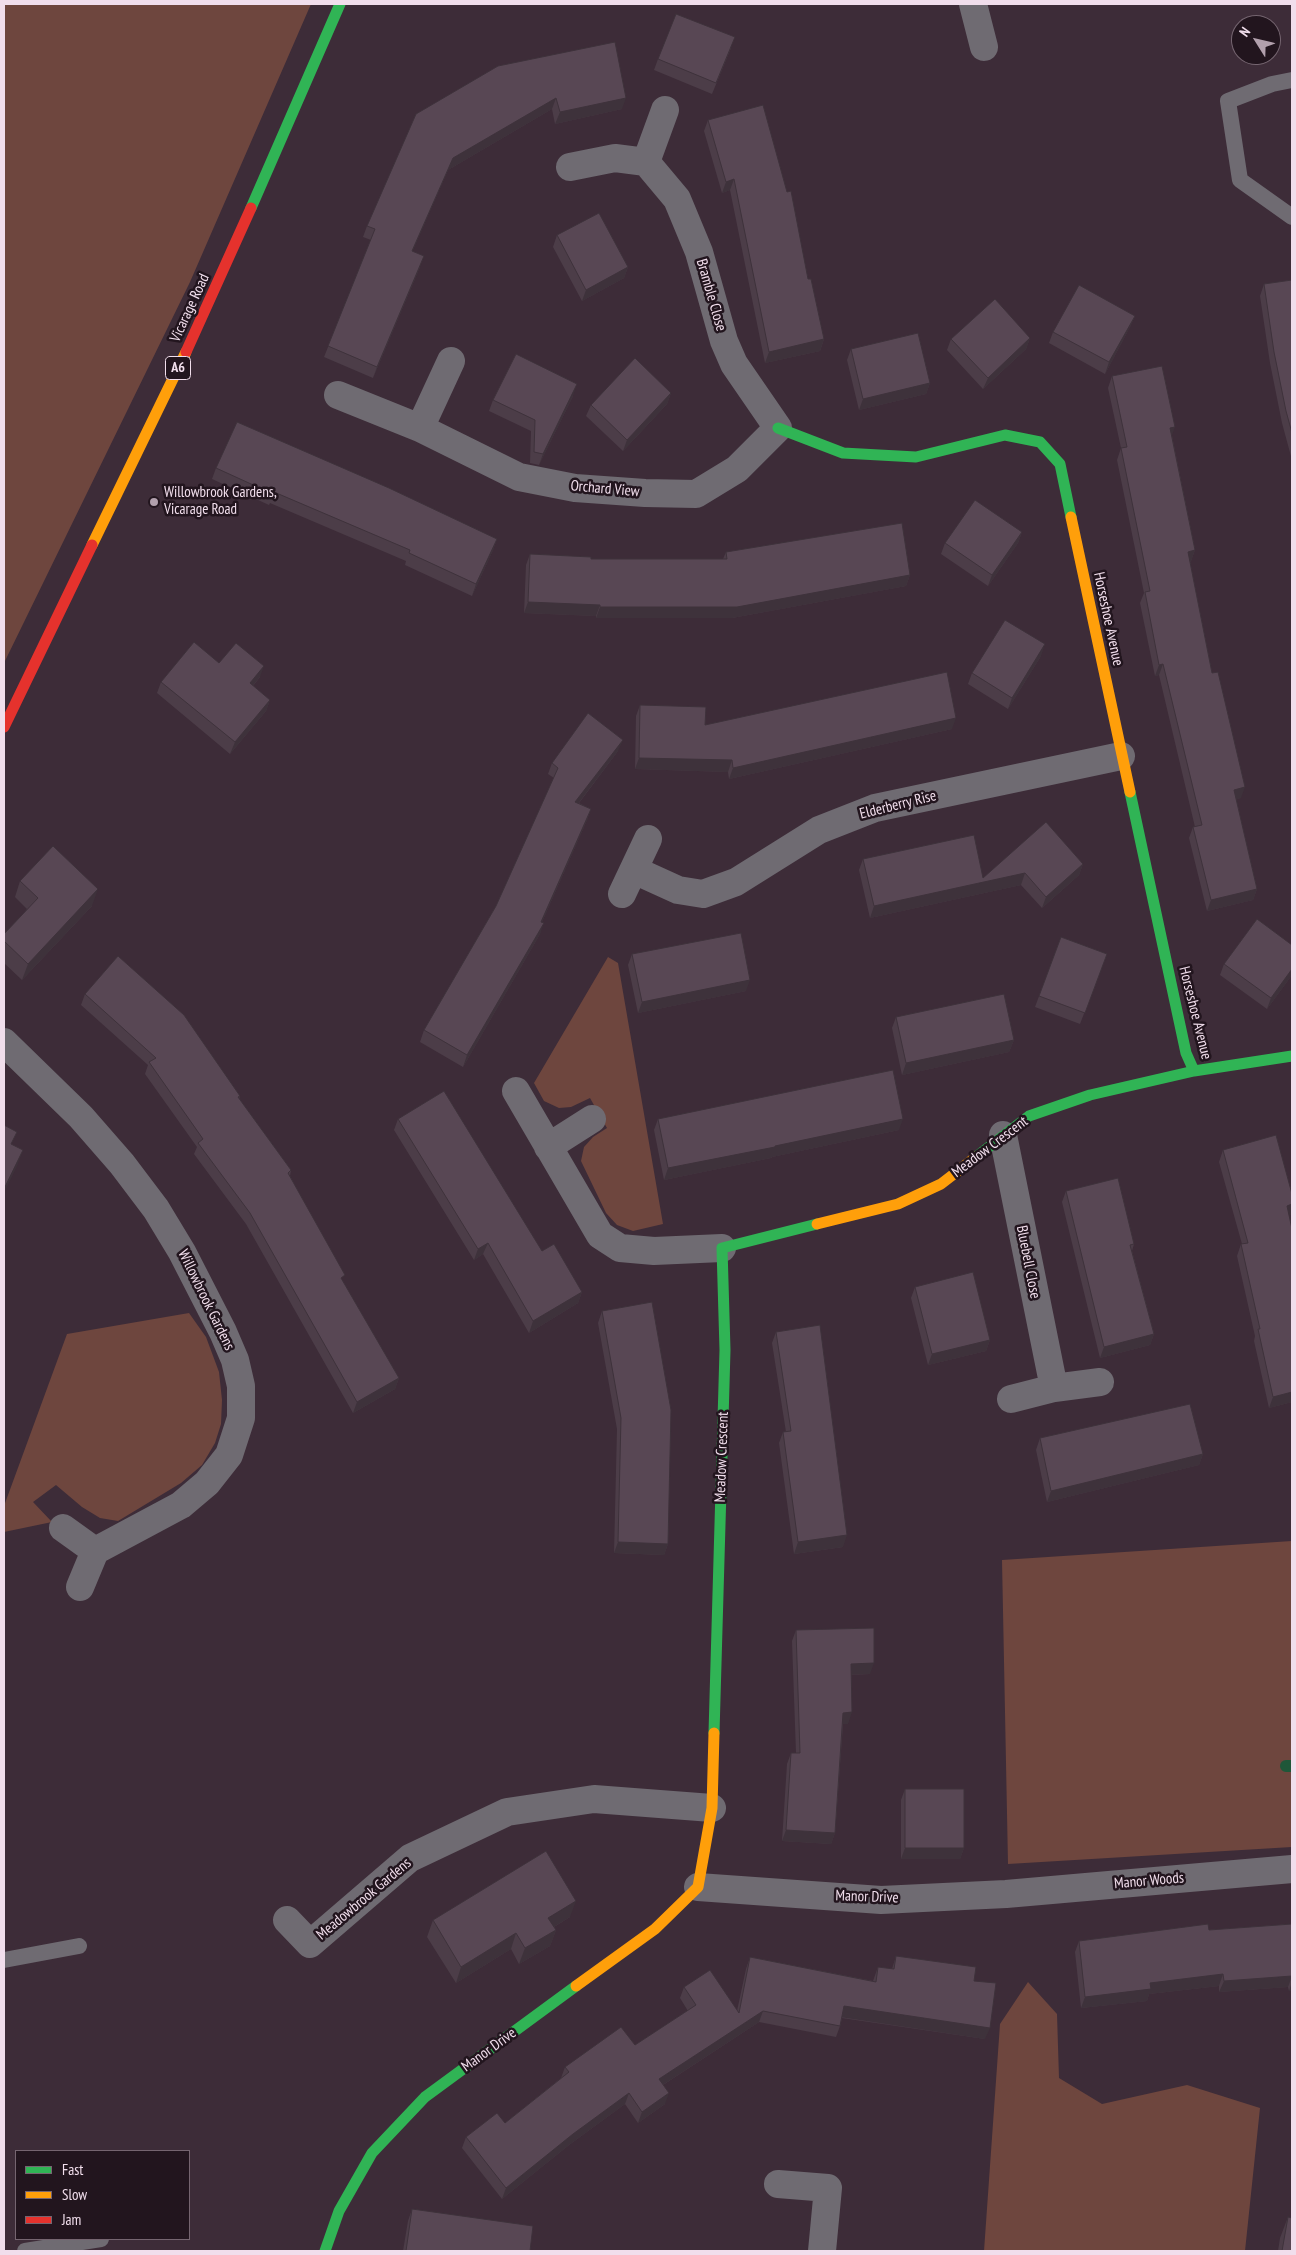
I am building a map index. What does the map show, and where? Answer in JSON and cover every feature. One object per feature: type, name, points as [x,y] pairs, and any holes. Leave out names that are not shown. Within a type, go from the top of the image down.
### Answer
[{"type":"main road","name":"Vicarage Road","points":[[4,727],[208,307],[340,4]]},
{"type":"main road","name":"Horseshoe Avenue","points":[[778,428],[843,453],[916,457],[1005,435],[1040,442],[1060,464],[1186,1053],[1194,1071]]},
{"type":"main road","name":"Meadow Crescent","points":[[712,1808],[725,1350],[722,1248],[898,1204],[941,1184],[1029,1116],[1090,1095],[1194,1071],[1292,1056]]},
{"type":"main road","points":[[698,1887],[712,1808]]},
{"type":"main road","name":"Manor Drive","points":[[325,2251],[339,2211],[372,2153],[425,2097],[654,1929],[698,1887]]},
{"type":"street","points":[[973,4],[984,48]]},
{"type":"street","points":[[570,167],[615,158],[646,162],[666,110]]},
{"type":"street","name":"Bramble Close","points":[[646,162],[677,199],[699,252],[724,341],[734,364],[778,428]]},
{"type":"street","points":[[420,428],[451,361]]},
{"type":"street","name":"Orchard View","points":[[338,395],[420,428],[519,477],[575,488],[645,493],[696,494],[737,469],[778,428]]},
{"type":"street","name":"Elderberry Rise","points":[[634,870],[678,890],[704,894],[736,882],[819,830],[875,808],[1122,756]]},
{"type":"street","points":[[622,894],[648,839]]},
{"type":"street","name":"Willowbrook Gardens","points":[[4,1042],[81,1117],[122,1164],[156,1210],[182,1252],[223,1332],[235,1360],[242,1386],[241,1418],[229,1455],[207,1483],[181,1505],[95,1551]]},
{"type":"street","name":"Meadow Crescent","points":[[516,1091],[600,1235],[620,1248],[654,1251],[722,1248]]},
{"type":"street","points":[[548,1148],[592,1119]]},
{"type":"street","name":"Bluebell Close","points":[[1003,1135],[1054,1388]]},
{"type":"street","points":[[1011,1399],[1054,1388],[1100,1382]]},
{"type":"street","points":[[64,1528],[95,1551],[80,1587]]},
{"type":"street","name":"Meadowbrook Gardens","points":[[287,1920],[310,1944],[410,1858],[507,1812],[594,1799],[712,1808]]},
{"type":"street","name":"Manor Woods","points":[[1006,1894],[1292,1869]]},
{"type":"street","name":"Manor Drive","points":[[698,1887],[881,1900],[1006,1894]]},
{"type":"street","points":[[778,2184],[828,2188],[822,2251]]},
{"type":"lane","points":[[1292,80],[1272,84],[1228,101],[1240,180],[1292,218]]},
{"type":"lane","points":[[4,1960],[79,1946]]},
{"type":"lane","points":[[25,2251],[95,2240]]},
{"type":"shaded area","points":[[4,4],[311,4],[190,282],[4,663]]},
{"type":"shaded area","points":[[608,957],[618,963],[663,1224],[633,1231],[617,1225],[606,1213],[581,1161],[584,1147],[593,1137],[607,1128],[590,1098],[571,1107],[559,1108],[544,1101],[534,1083]]},
{"type":"shaded area","points":[[189,1313],[206,1337],[219,1372],[222,1400],[221,1424],[215,1443],[202,1465],[181,1483],[118,1521],[100,1518],[82,1507],[56,1485],[33,1502],[52,1522],[4,1532],[4,1506],[67,1334]]},
{"type":"shaded area","points":[[1292,1541],[1292,1847],[1008,1864],[1002,1560]]},
{"type":"shaded area","points":[[1028,1982],[1057,2014],[1059,2078],[1102,2104],[1187,2085],[1260,2108],[1245,2251],[984,2251],[1000,2024]]},
{"type":"building","points":[[676,14],[735,37],[716,83],[658,59]]},
{"type":"building","points":[[615,42],[626,98],[560,112],[556,98],[453,158],[412,251],[424,256],[377,367],[328,346],[375,229],[367,226],[416,114],[498,66]]},
{"type":"building","points":[[763,105],[787,192],[791,191],[808,279],[811,279],[824,339],[769,352],[734,179],[726,182],[708,120]]},
{"type":"building","points":[[599,213],[628,267],[586,290],[557,235]]},
{"type":"building","points":[[1292,280],[1292,433],[1274,352],[1264,284]]},
{"type":"building","points":[[1079,285],[1135,316],[1109,362],[1053,332]]},
{"type":"building","points":[[995,299],[1030,338],[988,378],[951,339]]},
{"type":"building","points":[[918,333],[930,383],[863,399],[851,349]]},
{"type":"building","points":[[516,354],[577,384],[543,454],[534,452],[535,420],[493,400]]},
{"type":"building","points":[[635,358],[671,393],[627,440],[591,405]]},
{"type":"building","points":[[1162,366],[1175,427],[1170,428],[1195,550],[1188,552],[1212,673],[1218,672],[1245,787],[1234,790],[1257,889],[1211,900],[1193,827],[1202,825],[1163,664],[1159,665],[1145,592],[1150,591],[1121,448],[1127,447],[1112,376]]},
{"type":"building","points":[[237,422],[389,488],[497,539],[476,584],[409,553],[410,550],[274,492],[273,494],[216,468]]},
{"type":"building","points":[[975,500],[1022,532],[992,575],[945,543]]},
{"type":"building","points":[[902,523],[910,575],[737,607],[600,607],[600,605],[528,602],[530,554],[591,557],[591,559],[727,559],[726,552]]},
{"type":"building","points":[[1005,620],[1045,644],[1012,698],[972,673]]},
{"type":"building","points":[[194,642],[219,663],[236,643],[264,666],[250,683],[270,700],[235,742],[161,682]]},
{"type":"building","points":[[947,672],[956,718],[733,768],[732,760],[639,758],[640,705],[706,707],[705,725]]},
{"type":"building","points":[[588,713],[623,740],[575,802],[591,809],[541,922],[544,923],[467,1055],[424,1030],[496,906],[558,768],[552,763]]},
{"type":"building","points":[[1046,822],[1083,864],[1046,897],[1025,873],[874,906],[863,859],[974,835],[983,878]]},
{"type":"building","points":[[53,846],[98,889],[28,964],[4,941],[4,934],[38,898],[20,881]]},
{"type":"building","points":[[1257,919],[1292,945],[1292,969],[1271,998],[1224,964]]},
{"type":"building","points":[[741,933],[750,980],[642,1002],[632,954]]},
{"type":"building","points":[[1061,937],[1107,954],[1085,1013],[1039,996]]},
{"type":"building","points":[[118,956],[184,1015],[240,1096],[238,1097],[291,1170],[288,1173],[345,1275],[341,1278],[399,1378],[357,1402],[250,1213],[198,1143],[203,1139],[149,1062],[156,1058],[85,994]]},
{"type":"building","points":[[1004,994],[1014,1040],[906,1063],[896,1017]]},
{"type":"building","points":[[893,1070],[903,1119],[668,1168],[658,1119]]},
{"type":"building","points":[[444,1091],[542,1251],[554,1244],[582,1292],[533,1321],[488,1243],[478,1249],[398,1119]]},
{"type":"building","points":[[4,1125],[17,1132],[11,1144],[23,1150],[4,1189]]},
{"type":"building","points":[[1276,1135],[1292,1194],[1292,1204],[1287,1206],[1292,1229],[1292,1392],[1273,1397],[1241,1244],[1248,1243],[1223,1150]]},
{"type":"building","points":[[1118,1178],[1134,1244],[1130,1245],[1154,1334],[1104,1347],[1066,1191]]},
{"type":"building","points":[[973,1272],[990,1340],[932,1354],[915,1287]]},
{"type":"building","points":[[652,1302],[671,1410],[668,1544],[618,1542],[621,1418],[602,1311]]},
{"type":"building","points":[[820,1325],[847,1535],[798,1542],[783,1432],[791,1431],[776,1332]]},
{"type":"building","points":[[1190,1404],[1203,1454],[1051,1491],[1040,1438]]},
{"type":"building","points":[[874,1628],[874,1663],[851,1664],[852,1712],[843,1713],[835,1833],[786,1830],[791,1753],[800,1753],[796,1630]]},
{"type":"building","points":[[905,1789],[964,1789],[964,1848],[905,1848]]},
{"type":"building","points":[[546,1851],[576,1901],[548,1918],[556,1930],[525,1948],[516,1933],[461,1967],[433,1920]]},
{"type":"building","points":[[1208,1924],[1209,1930],[1292,1924],[1292,1976],[1224,1981],[1223,1974],[1150,1983],[1151,1989],[1085,1997],[1079,1941]]},
{"type":"building","points":[[896,1956],[976,1967],[974,1981],[996,1983],[990,2028],[844,2006],[840,2026],[763,2011],[659,2079],[669,2093],[642,2112],[629,2093],[573,2134],[506,2188],[466,2137],[497,2113],[505,2123],[569,2072],[565,2067],[621,2027],[635,2045],[696,2005],[684,1987],[710,1970],[739,2013],[750,1957],[876,1982],[878,1967],[894,1969]]},
{"type":"building","points":[[412,2209],[533,2226],[530,2251],[406,2251]]},
{"type":"building","points":[[1288,2217],[1292,2218],[1292,2251],[1282,2251]]},
{"type":"waterway","points":[[1286,1766],[1292,1766]]},
{"type":"traffic: fast","points":[[251,208],[340,4]]},
{"type":"traffic: fast","points":[[778,428],[843,453],[916,457],[1005,435],[1040,442],[1060,464],[1071,517]]},
{"type":"traffic: fast","points":[[1130,792],[1186,1053],[1194,1071]]},
{"type":"traffic: fast","points":[[976,1157],[1029,1116],[1090,1095],[1194,1071],[1292,1056]]},
{"type":"traffic: fast","points":[[714,1733],[725,1350],[722,1248],[817,1224]]},
{"type":"traffic: fast","points":[[325,2251],[339,2211],[372,2153],[425,2097],[576,1986]]},
{"type":"traffic: slow","points":[[92,545],[186,352]]},
{"type":"traffic: slow","points":[[1071,517],[1130,792]]},
{"type":"traffic: slow","points":[[817,1224],[898,1204],[941,1184],[976,1157]]},
{"type":"traffic: slow","points":[[576,1986],[655,1929],[698,1887],[712,1808],[714,1733]]},
{"type":"traffic: jam","points":[[186,352],[251,208]]},
{"type":"traffic: jam","points":[[4,727],[92,545]]},
{"type":"place","name":"Willowbrook Gardens, Vicarage Road","points":[[154,502]]}]
